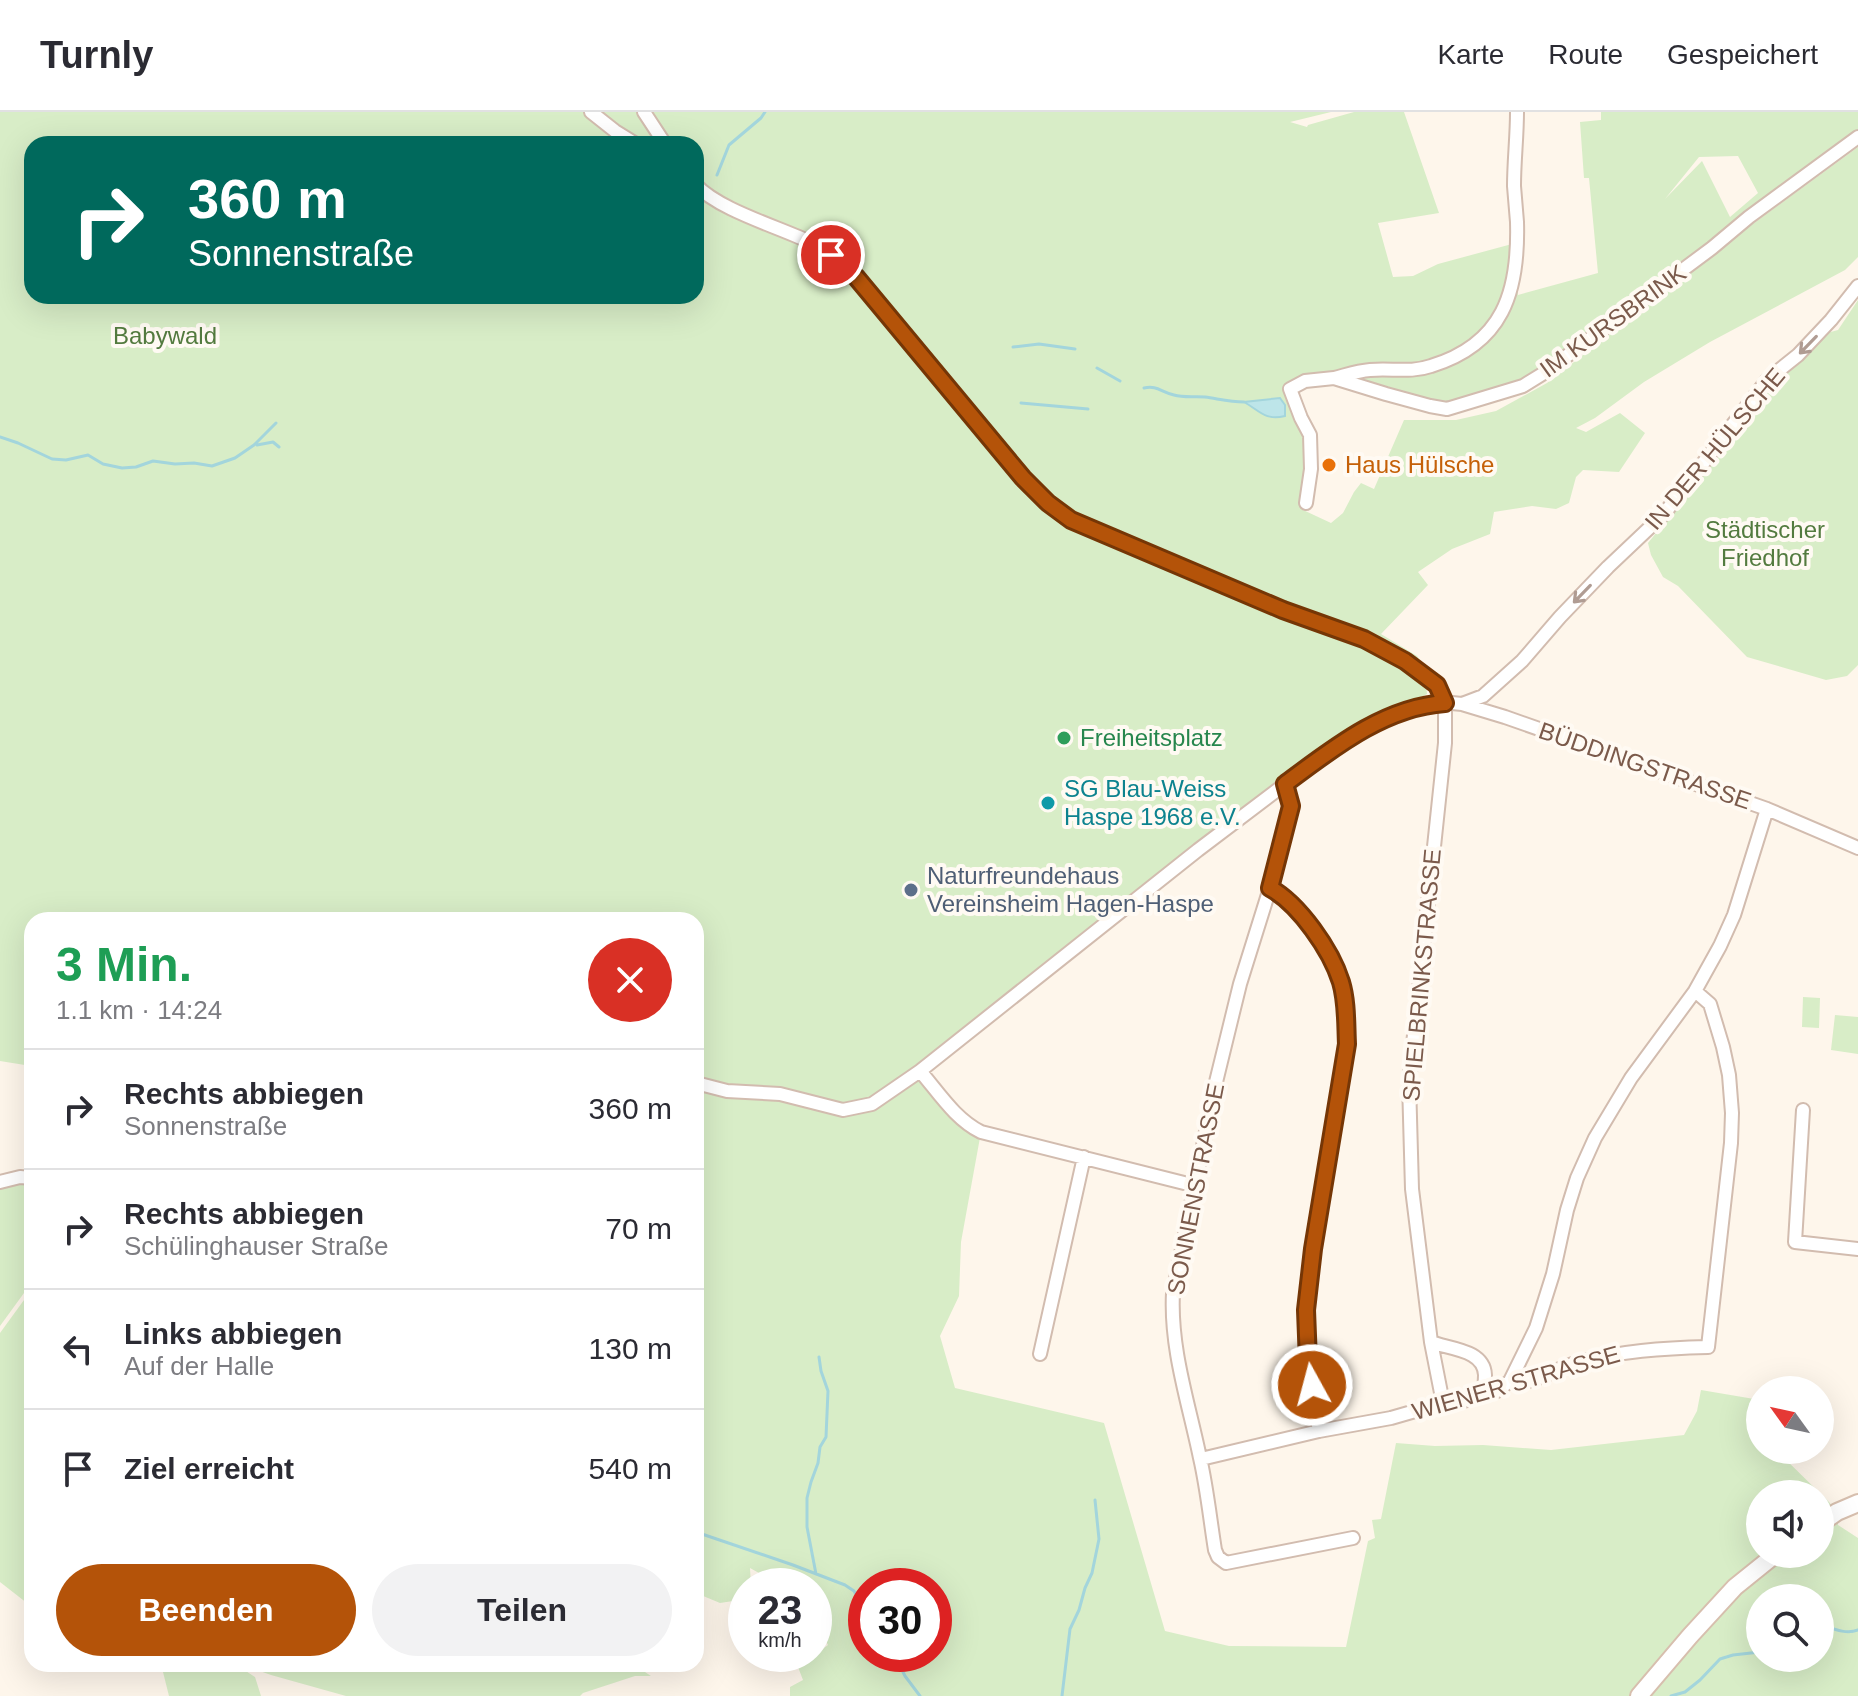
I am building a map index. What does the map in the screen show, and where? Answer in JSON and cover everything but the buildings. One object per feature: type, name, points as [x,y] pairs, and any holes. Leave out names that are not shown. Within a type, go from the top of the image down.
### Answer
[{"type":"main road","points":[[1834,1514],[1858,1503]]},
{"type":"main road","points":[[1639,1696],[1735,1587],[1759,1568]]},
{"type":"street","points":[[591,112],[623,136]]},
{"type":"street","points":[[644,112],[660,136]]},
{"type":"street","points":[[1306,503],[1311,469],[1310,435],[1290,389],[1305,381],[1369,370],[1400,371],[1430,367],[1479,341],[1493,328],[1508,301],[1516,264],[1514,187],[1517,112]]},
{"type":"street","name":"IM KURSBRINK","points":[[1331,378],[1447,409],[1523,386],[1858,137]]},
{"type":"street","points":[[704,194],[816,245],[856,277],[1023,478],[1071,520],[1283,610],[1364,639],[1405,661],[1437,685],[1445,703]]},
{"type":"street","name":"IN DER HÜLSCHE","points":[[1462,704],[1483,696],[1522,661],[1599,576],[1664,514],[1768,379],[1815,338],[1858,286]]},
{"type":"street","name":"SPIELBRINKSTRASSE","points":[[1443,1403],[1431,1342],[1412,1189],[1409,1082],[1445,743],[1445,703]]},
{"type":"street","name":"BÜDDINGSTRASSE","points":[[704,1085],[727,1091],[780,1094],[843,1110],[872,1104],[920,1071],[1334,747],[1386,719],[1427,705],[1462,704],[1519,722],[1767,809],[1858,848]]},
{"type":"street","name":"SONNENSTRASSE","points":[[1285,784],[1291,806],[1240,984],[1216,1082],[1173,1295],[1173,1321],[1184,1391],[1201,1459],[1215,1550],[1222,1561],[1226,1563],[1353,1538]]},
{"type":"street","points":[[1510,1381],[1536,1328],[1577,1178],[1595,1138],[1631,1078],[1695,991],[1720,946],[1734,915],[1767,809]]},
{"type":"street","points":[[1270,888],[1280,894],[1315,932],[1341,982],[1346,1011],[1347,1044],[1306,1310],[1308,1362],[1319,1431]]},
{"type":"street","name":"WIENER STRASSE","points":[[1201,1459],[1319,1431],[1391,1418],[1443,1403],[1468,1400],[1497,1391],[1510,1381],[1519,1384],[1575,1363],[1641,1349],[1708,1347],[1732,1113],[1722,1042],[1710,1004],[1695,991]]},
{"type":"street","points":[[920,1071],[958,1117],[981,1132],[1196,1186]]},
{"type":"street","points":[[1803,1110],[1795,1242],[1858,1249]]},
{"type":"street","points":[[1040,1354],[1084,1157]]},
{"type":"street","points":[[0,1182],[24,1177]]},
{"type":"street","points":[[1431,1342],[1468,1353],[1480,1361],[1485,1374],[1484,1395]]},
{"type":"green space","name":"Babywald","points":[[0,112],[1331,112],[1290,122],[1307,127],[1354,112],[1404,112],[1439,213],[1378,223],[1393,277],[1413,276],[1438,264],[1512,244],[1518,295],[1598,273],[1589,178],[1584,178],[1580,122],[1601,120],[1601,112],[1858,112],[1858,136],[1672,276],[1519,384],[1446,407],[1336,374],[1298,381],[1296,417],[1305,443],[1307,465],[1301,509],[1331,523],[1343,513],[1361,483],[1374,489],[1404,420],[1456,420],[1496,411],[1547,383],[1731,240],[1858,147],[1858,257],[1845,270],[1710,342],[1576,428],[1586,432],[1620,413],[1645,433],[1619,472],[1583,470],[1576,477],[1569,503],[1556,509],[1532,506],[1494,512],[1490,534],[1452,549],[1418,572],[1428,585],[1381,634],[1417,656],[1431,676],[1426,683],[1427,694],[1319,748],[920,1071],[981,1132],[961,1242],[959,1296],[940,1336],[955,1388],[1104,1423],[1165,1631],[1229,1646],[1346,1647],[1368,1541],[1375,1538],[1372,1520],[1381,1519],[1396,1443],[1551,1450],[1684,1435],[1697,1411],[1701,1390],[1746,1398],[1746,1464],[1790,1464],[1807,1480],[1746,1480],[1746,1568],[1834,1568],[1834,1508],[1838,1525],[1858,1538],[1858,1696],[790,1696],[790,1687],[803,1680],[800,1672],[832,1672],[832,1568],[728,1568],[728,1602],[720,1603],[704,1596],[704,912],[24,912],[24,1065],[0,1061]],"holes":[[[1738,156],[1758,193],[1730,217],[1702,161],[1665,199],[1699,157]]]},
{"type":"green space","name":"Städtischer Friedhof","points":[[1858,300],[1858,665],[1847,676],[1826,680],[1747,657],[1678,586],[1663,577],[1648,543],[1770,389],[1827,333],[1838,330]]},
{"type":"green space","points":[[1803,997],[1820,998],[1819,1028],[1802,1027]]},
{"type":"green space","points":[[1835,1015],[1858,1017],[1858,1054],[1831,1050]]},
{"type":"green space","points":[[24,1182],[24,1293],[0,1326],[0,1185]]},
{"type":"green space","points":[[24,1300],[24,1601],[0,1582],[0,1333]]},
{"type":"green space","points":[[163,1672],[247,1672],[255,1677],[261,1696],[169,1696]]},
{"type":"green space","points":[[263,1672],[645,1672],[651,1676],[635,1676],[580,1696],[346,1696]]},
{"type":"water","points":[[1280,398],[1285,405],[1285,416],[1263,414],[1244,402]]},
{"type":"waterway","points":[[717,175],[729,145],[765,112]]},
{"type":"waterway","points":[[1013,347],[1039,344],[1075,349]]},
{"type":"waterway","points":[[1097,368],[1120,381]]},
{"type":"waterway","points":[[1144,388],[1156,388],[1178,396],[1244,402]]},
{"type":"waterway","points":[[1021,403],[1088,409]]},
{"type":"waterway","points":[[0,437],[52,459],[66,460],[88,455],[103,464],[122,468],[153,461],[212,466],[235,458],[254,445],[276,423]]},
{"type":"waterway","points":[[257,445],[273,442],[279,447]]},
{"type":"waterway","points":[[815,1568],[807,1527],[807,1498],[820,1447],[826,1437],[828,1391],[819,1357]]},
{"type":"waterway","points":[[1062,1696],[1070,1629],[1092,1573],[1099,1539],[1095,1500]]},
{"type":"waterway","points":[[704,1535],[848,1587]]},
{"type":"waterway","points":[[1834,1628],[1858,1630]]},
{"type":"waterway","points":[[1671,1696],[1685,1692],[1720,1659],[1746,1654]]},
{"type":"waterway","points":[[903,1672],[920,1696]]},
{"type":"place","name":"Haus Hülsche","points":[[1329,465]]},
{"type":"place","name":"Freiheitsplatz","points":[[1064,738]]},
{"type":"place","name":"SG Blau-Weiss Haspe 1968 e.V.","points":[[1048,803]]},
{"type":"place","name":"Naturfreundehaus Vereinsheim Hagen-Haspe","points":[[911,890]]},
{"type":"route","points":[[831,255],[856,277],[1023,478],[1071,520],[1283,610],[1387,650],[1437,685],[1445,703],[1408,710],[1386,719],[1334,747],[1285,784],[1291,806],[1270,888],[1280,894],[1315,932],[1341,982],[1346,1011],[1347,1044],[1306,1310],[1312,1385]]}]
